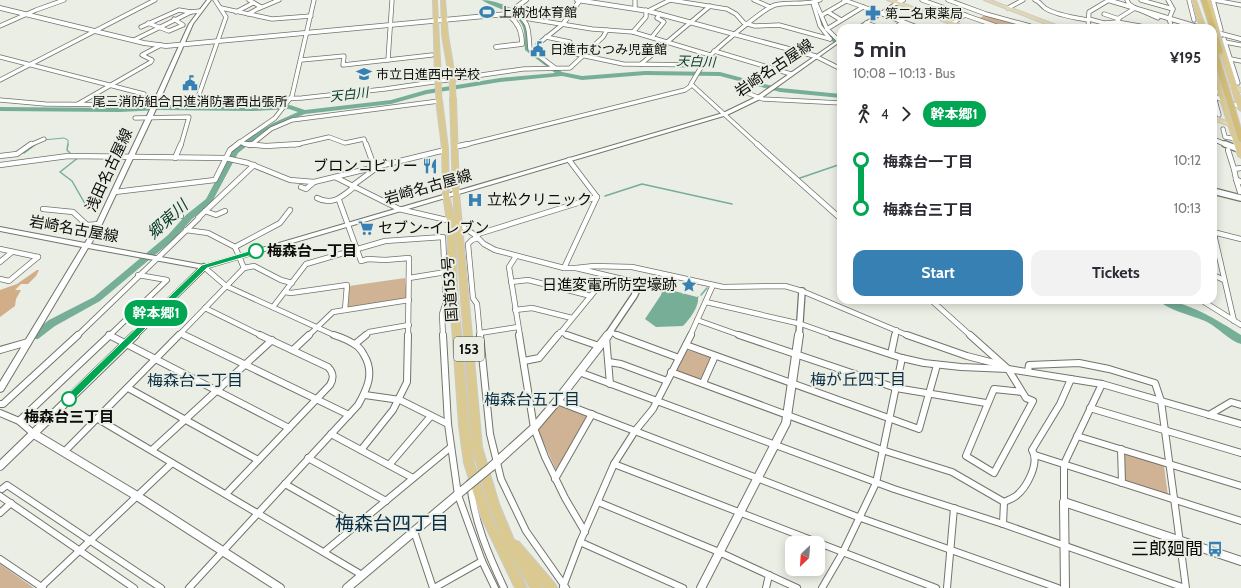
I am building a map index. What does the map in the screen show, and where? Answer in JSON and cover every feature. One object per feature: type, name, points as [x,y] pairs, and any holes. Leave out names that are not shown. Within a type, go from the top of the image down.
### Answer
[{"type":"highway","name":"国道153号","points":[[435,0],[439,101],[445,150],[446,195],[450,221],[450,288],[469,463],[486,517],[521,588]]},
{"type":"highway","name":"国道153号","points":[[443,0],[444,20],[452,77],[456,192],[468,286],[477,447],[485,480],[506,536],[536,588]]},
{"type":"highway","points":[[1194,0],[1196,19],[1199,24]]},
{"type":"highway","points":[[1200,0],[1207,24]]},
{"type":"highway","points":[[1204,0],[1213,24]]},
{"type":"highway","points":[[1209,0],[1215,15],[1215,24]]},
{"type":"highway","points":[[1217,37],[1241,120]]},
{"type":"highway","points":[[1221,43],[1230,64],[1241,107]]},
{"type":"highway","points":[[1221,43],[1241,156]]},
{"type":"highway","points":[[1217,85],[1239,139]]},
{"type":"highway","points":[[506,536],[551,588]]},
{"type":"main road","name":"浅田名古屋線","points":[[0,389],[99,224],[156,104],[191,24],[208,0]]},
{"type":"main road","points":[[884,0],[952,24]]},
{"type":"main road","points":[[889,0],[896,4]]},
{"type":"main road","points":[[986,0],[1050,24]]},
{"type":"main road","points":[[866,23],[896,4]]},
{"type":"main road","name":"岩崎名古屋線","points":[[0,230],[204,266],[725,114],[758,98],[815,56],[837,43]]},
{"type":"main road","points":[[1217,80],[1236,85],[1241,90]]},
{"type":"main road","points":[[1217,121],[1241,130]]},
{"type":"street","points":[[0,26],[26,14],[64,0]]},
{"type":"street","points":[[0,80],[155,0]]},
{"type":"street","points":[[196,103],[226,17],[215,0],[208,0]]},
{"type":"street","points":[[249,0],[261,7],[260,8]]},
{"type":"street","points":[[248,14],[279,0]]},
{"type":"street","points":[[115,192],[215,180],[225,158],[239,142],[275,118],[290,99],[294,91],[314,0]]},
{"type":"street","points":[[388,60],[392,0]]},
{"type":"street","points":[[511,12],[526,0]]},
{"type":"street","points":[[538,44],[564,24],[579,0],[635,8],[660,14],[815,56],[837,67]]},
{"type":"street","points":[[635,0],[635,8]]},
{"type":"street","points":[[647,11],[670,0],[710,6],[733,12],[744,23],[759,27],[780,25],[837,40]]},
{"type":"street","points":[[754,0],[770,7]]},
{"type":"street","points":[[822,15],[845,0],[908,24]]},
{"type":"street","points":[[896,4],[903,0]]},
{"type":"street","points":[[922,0],[991,24]]},
{"type":"street","points":[[948,0],[986,14],[1023,24]]},
{"type":"street","points":[[1008,8],[1023,0]]},
{"type":"street","points":[[1035,0],[1041,3],[1045,8],[1063,16],[1111,24]]},
{"type":"street","points":[[1088,24],[1089,12],[1093,8],[1109,0],[1159,17],[1188,24]]},
{"type":"street","points":[[1127,0],[1129,4],[1137,9]]},
{"type":"street","points":[[1141,0],[1173,9]]},
{"type":"street","points":[[1168,0],[1173,9],[1170,19],[1171,24]]},
{"type":"street","points":[[1189,0],[1192,15],[1196,19]]},
{"type":"street","points":[[1215,15],[1213,0],[1241,6],[1240,0]]},
{"type":"street","points":[[454,147],[685,90],[692,84],[702,65],[714,51],[770,7],[779,4],[816,1]]},
{"type":"street","points":[[816,1],[827,29],[837,38]]},
{"type":"street","points":[[816,1],[820,26],[830,38]]},
{"type":"street","points":[[236,12],[253,3]]},
{"type":"street","points":[[641,64],[710,6]]},
{"type":"street","points":[[827,29],[863,7]]},
{"type":"street","points":[[0,8],[161,45],[436,21],[511,12],[524,18],[607,30],[633,32],[710,55]]},
{"type":"street","points":[[221,8],[272,19],[311,16]]},
{"type":"street","points":[[141,27],[182,9],[191,12]]},
{"type":"street","points":[[1106,22],[1118,20],[1137,9]]},
{"type":"street","points":[[134,40],[191,12],[200,11]]},
{"type":"street","points":[[633,32],[646,17],[647,11]]},
{"type":"street","points":[[496,48],[522,44],[522,33],[511,12]]},
{"type":"street","points":[[828,12],[841,20]]},
{"type":"street","points":[[652,38],[664,22],[662,19],[657,18],[660,14]]},
{"type":"street","points":[[1104,14],[1118,20],[1134,24]]},
{"type":"street","points":[[952,24],[965,15]]},
{"type":"street","points":[[148,23],[169,32],[183,25],[164,16]]},
{"type":"street","points":[[1106,22],[1110,16]]},
{"type":"street","points":[[1153,24],[1159,17]]},
{"type":"street","points":[[524,18],[528,27],[530,48],[535,54],[555,68]]},
{"type":"street","points":[[0,100],[23,103],[78,105],[196,103],[290,99],[385,89],[523,69],[570,68],[603,38],[607,30]]},
{"type":"street","points":[[1217,31],[1241,39]]},
{"type":"street","points":[[546,37],[570,42],[562,51],[623,64],[702,65]]},
{"type":"street","points":[[1221,43],[1241,45]]},
{"type":"street","points":[[1221,43],[1229,53],[1231,58],[1230,64]]},
{"type":"street","points":[[78,105],[151,62],[151,59],[142,55],[161,45]]},
{"type":"street","points":[[714,51],[791,74]]},
{"type":"street","points":[[301,60],[344,56],[343,65],[432,55]]},
{"type":"street","points":[[0,57],[144,94]]},
{"type":"street","points":[[1231,58],[1241,61]]},
{"type":"street","points":[[692,84],[837,215]]},
{"type":"street","points":[[739,90],[758,98],[837,103]]},
{"type":"street","points":[[1217,99],[1241,107]]},
{"type":"street","points":[[250,145],[271,129],[292,120],[439,101]]},
{"type":"street","points":[[1217,107],[1219,113],[1227,112]]},
{"type":"street","points":[[135,118],[189,117],[179,151],[175,158]]},
{"type":"street","points":[[1223,129],[1225,137],[1239,139]]},
{"type":"street","points":[[239,142],[250,145],[292,145],[329,137],[345,143],[364,139],[375,169],[339,200],[327,202],[317,198]]},
{"type":"street","points":[[0,156],[17,154],[32,143],[44,139]]},
{"type":"street","points":[[1217,140],[1240,149]]},
{"type":"street","points":[[0,165],[68,156],[233,158],[244,160],[288,180],[300,183],[314,182],[445,150]]},
{"type":"street","points":[[1217,192],[1240,195],[1228,150]]},
{"type":"street","points":[[569,160],[597,197]]},
{"type":"street","points":[[0,404],[3,404],[24,386],[156,257],[254,165]]},
{"type":"street","points":[[1234,169],[1241,168]]},
{"type":"street","points":[[335,177],[399,209],[450,221]]},
{"type":"street","points":[[1236,179],[1241,182]]},
{"type":"street","points":[[301,187],[306,189],[314,182]]},
{"type":"street","points":[[564,588],[526,531],[494,464],[477,304],[468,286],[468,244],[476,237],[597,197]]},
{"type":"street","points":[[564,268],[597,197]]},
{"type":"street","points":[[339,200],[361,261],[368,259],[385,260],[409,258],[407,382],[400,400],[392,414],[361,450]]},
{"type":"street","points":[[43,209],[73,212],[87,225],[99,224]]},
{"type":"street","points":[[235,247],[280,223],[290,210]]},
{"type":"street","points":[[206,211],[216,214],[225,211]]},
{"type":"street","points":[[460,226],[484,244],[495,250],[564,268],[594,266],[632,268],[713,286],[784,286],[802,291],[896,330],[960,354],[989,363],[1002,365]]},
{"type":"street","points":[[186,230],[208,233],[235,247],[244,268]]},
{"type":"street","points":[[1217,232],[1241,239]]},
{"type":"street","points":[[273,307],[306,264],[385,241],[443,237],[446,272],[450,288],[442,314],[448,424],[451,448],[461,492],[482,561],[495,588]]},
{"type":"street","points":[[1217,248],[1234,321]]},
{"type":"street","points":[[0,249],[38,257],[9,281],[0,279]]},
{"type":"street","points":[[0,262],[12,252]]},
{"type":"street","points":[[516,256],[509,268],[534,428],[555,479],[585,532]]},
{"type":"street","points":[[0,466],[204,266],[226,286],[355,344],[365,354],[370,366],[370,380],[365,395],[349,415],[188,588]]},
{"type":"street","points":[[64,452],[98,419],[244,268],[254,266],[280,280],[292,283]]},
{"type":"street","points":[[576,268],[652,286]]},
{"type":"street","points":[[409,278],[446,272]]},
{"type":"street","points":[[19,421],[167,280],[138,275]]},
{"type":"street","points":[[524,361],[538,358],[607,276]]},
{"type":"street","points":[[1217,277],[1224,280]]},
{"type":"street","points":[[511,282],[528,280],[591,296]]},
{"type":"street","points":[[348,588],[494,464],[534,428],[608,335],[634,296],[640,284]]},
{"type":"street","points":[[286,292],[291,293],[347,285],[345,310]]},
{"type":"street","points":[[564,588],[580,542],[614,464],[635,431],[653,409],[686,345],[713,286]]},
{"type":"street","points":[[701,588],[786,423],[801,324],[802,291]]},
{"type":"street","points":[[293,350],[333,312],[409,300]]},
{"type":"street","points":[[706,302],[801,324],[902,358],[937,365],[1028,371],[1102,384],[1241,424]]},
{"type":"street","points":[[935,304],[1008,369],[1026,398],[1033,401],[994,473],[966,456],[986,403],[994,388],[1022,392]]},
{"type":"street","points":[[1207,304],[1241,325]]},
{"type":"street","points":[[205,308],[316,360],[333,371],[334,378],[330,385],[317,399],[226,494]]},
{"type":"street","points":[[515,310],[532,308],[572,318]]},
{"type":"street","points":[[697,320],[896,388],[986,403]]},
{"type":"street","points":[[355,344],[369,332],[409,325]]},
{"type":"street","points":[[480,333],[518,328]]},
{"type":"street","points":[[890,354],[896,330]]},
{"type":"street","points":[[560,332],[599,346]]},
{"type":"street","points":[[181,333],[349,415]]},
{"type":"street","points":[[109,335],[289,428]]},
{"type":"street","points":[[608,335],[679,358]]},
{"type":"street","points":[[608,335],[610,384]]},
{"type":"street","points":[[152,450],[272,340]]},
{"type":"street","points":[[0,350],[28,342]]},
{"type":"street","points":[[686,345],[919,429],[937,365]]},
{"type":"street","points":[[703,383],[715,356]]},
{"type":"street","points":[[822,588],[843,552],[858,517],[876,483],[902,358]]},
{"type":"street","points":[[609,362],[621,364],[667,381]]},
{"type":"street","points":[[578,372],[876,483],[1065,545],[1185,588],[1161,401],[1155,383],[1109,369],[1079,363],[1029,365],[1028,371]]},
{"type":"street","points":[[671,372],[882,450],[952,472],[1004,502]]},
{"type":"street","points":[[1004,502],[1015,497],[1020,492],[1034,466],[1035,455],[1032,450],[1058,407],[1071,379]]},
{"type":"street","points":[[1065,588],[1064,464],[1102,384]]},
{"type":"street","points":[[128,388],[258,460]]},
{"type":"street","points":[[365,395],[400,400],[448,424]]},
{"type":"street","points":[[557,401],[858,517],[1058,588]]},
{"type":"street","points":[[1209,415],[1231,402],[1241,405]]},
{"type":"street","points":[[1090,408],[1241,453]]},
{"type":"street","points":[[0,413],[19,421],[34,434],[137,496],[221,552],[280,588]]},
{"type":"street","points":[[555,479],[592,414]]},
{"type":"street","points":[[389,465],[431,416]]},
{"type":"street","points":[[98,419],[362,575]]},
{"type":"street","points":[[331,434],[413,478]]},
{"type":"street","points":[[1077,436],[1241,486]]},
{"type":"street","points":[[324,552],[451,448]]},
{"type":"street","points":[[1121,449],[1122,483]]},
{"type":"street","points":[[1035,455],[1241,521]]},
{"type":"street","points":[[308,458],[386,501]]},
{"type":"street","points":[[0,558],[41,588],[172,463]]},
{"type":"street","points":[[469,463],[471,498],[476,522],[490,559],[504,588]]},
{"type":"street","points":[[614,464],[936,588]]},
{"type":"street","points":[[285,484],[357,525]]},
{"type":"street","points":[[134,588],[11,503],[1,491],[7,485],[161,588]]},
{"type":"street","points":[[598,502],[719,552],[796,588]]},
{"type":"street","points":[[1003,524],[1004,502]]},
{"type":"street","points":[[1064,502],[1241,561]]},
{"type":"street","points":[[0,513],[11,503]]},
{"type":"street","points":[[947,588],[954,508]]},
{"type":"street","points":[[414,531],[434,588],[482,561]]},
{"type":"street","points":[[580,542],[683,588]]},
{"type":"street","points":[[766,588],[769,575]]},
{"type":"shaded area","points":[[987,14],[1019,24],[992,24],[978,19]]},
{"type":"shaded area","points":[[39,270],[36,276],[28,284],[21,284],[15,290],[21,290],[16,299],[15,306],[0,317],[0,290],[17,284]]},
{"type":"shaded area","points":[[405,278],[407,299],[348,308],[349,286]]},
{"type":"shaded area","points":[[663,288],[697,297],[699,296],[697,305],[691,317],[683,326],[656,327],[645,319],[661,295]]},
{"type":"shaded area","points":[[687,350],[713,358],[703,380],[676,371],[675,369]]},
{"type":"shaded area","points":[[559,404],[587,416],[556,470],[538,430]]},
{"type":"shaded area","points":[[1123,453],[1164,466],[1168,496],[1125,482]]},
{"type":"shaded area","points":[[0,564],[34,588],[0,588]]},
{"type":"waterway","points":[[485,0],[510,11],[521,19],[525,24],[527,31],[528,50],[559,73]]},
{"type":"waterway","points":[[811,0],[816,6],[826,31],[837,41]]},
{"type":"waterway","name":"天白川","points":[[304,112],[391,102],[426,92],[500,80],[562,74],[582,78],[645,73],[720,74],[780,90],[837,96]]},
{"type":"waterway","name":"天白川","points":[[0,109],[119,110],[160,108],[253,109],[290,107],[304,112]]},
{"type":"waterway","name":"郷東川","points":[[35,336],[52,323],[97,299],[171,237],[189,217],[209,200],[235,152],[260,133],[275,124],[304,112]]},
{"type":"waterway","points":[[43,140],[64,138],[68,140],[68,144]]},
{"type":"waterway","points":[[68,144],[67,150],[71,154]]},
{"type":"waterway","points":[[24,153],[35,145]]},
{"type":"waterway","points":[[79,157],[60,172],[72,181],[88,209]]},
{"type":"waterway","points":[[800,178],[837,165]]},
{"type":"waterway","points":[[605,196],[642,184],[732,204]]},
{"type":"waterway","points":[[701,295],[707,288]]},
{"type":"waterway","name":"天白川","points":[[1171,304],[1211,320],[1241,340]]},
{"type":"bus line","name":"幹本郷1","points":[[69,399],[204,266],[256,251]]},
{"type":"place","name":"上納池体育館","points":[[487,12]]},
{"type":"place","name":"第二名東薬局","points":[[873,13]]},
{"type":"place","name":"日進市むつみ児童館","points":[[538,49]]},
{"type":"place","name":"市立日進西中学校","points":[[364,74]]},
{"type":"place","name":"尾三消防組合日進消防署西出張所","points":[[190,83]]},
{"type":"place","name":"ブロンコビリー","points":[[430,166]]},
{"type":"place","name":"立松クリニック","points":[[475,200]]},
{"type":"place","name":"セブン-イレブン","points":[[366,228]]},
{"type":"place","name":"梅森台一丁目","points":[[256,251]]},
{"type":"place","name":"日進変電所防空壕跡","points":[[689,285]]},
{"type":"place","name":"梅森台三丁目","points":[[69,399]]},
{"type":"place","name":"三郎廻間","points":[[1215,549]]},
{"type":"district","name":"梅が丘四丁目","points":[[858,379]]},
{"type":"district","name":"梅森台二丁目","points":[[195,380]]},
{"type":"district","name":"梅森台五丁目","points":[[532,399]]},
{"type":"district","name":"梅森台四丁目","points":[[392,523]]}]
